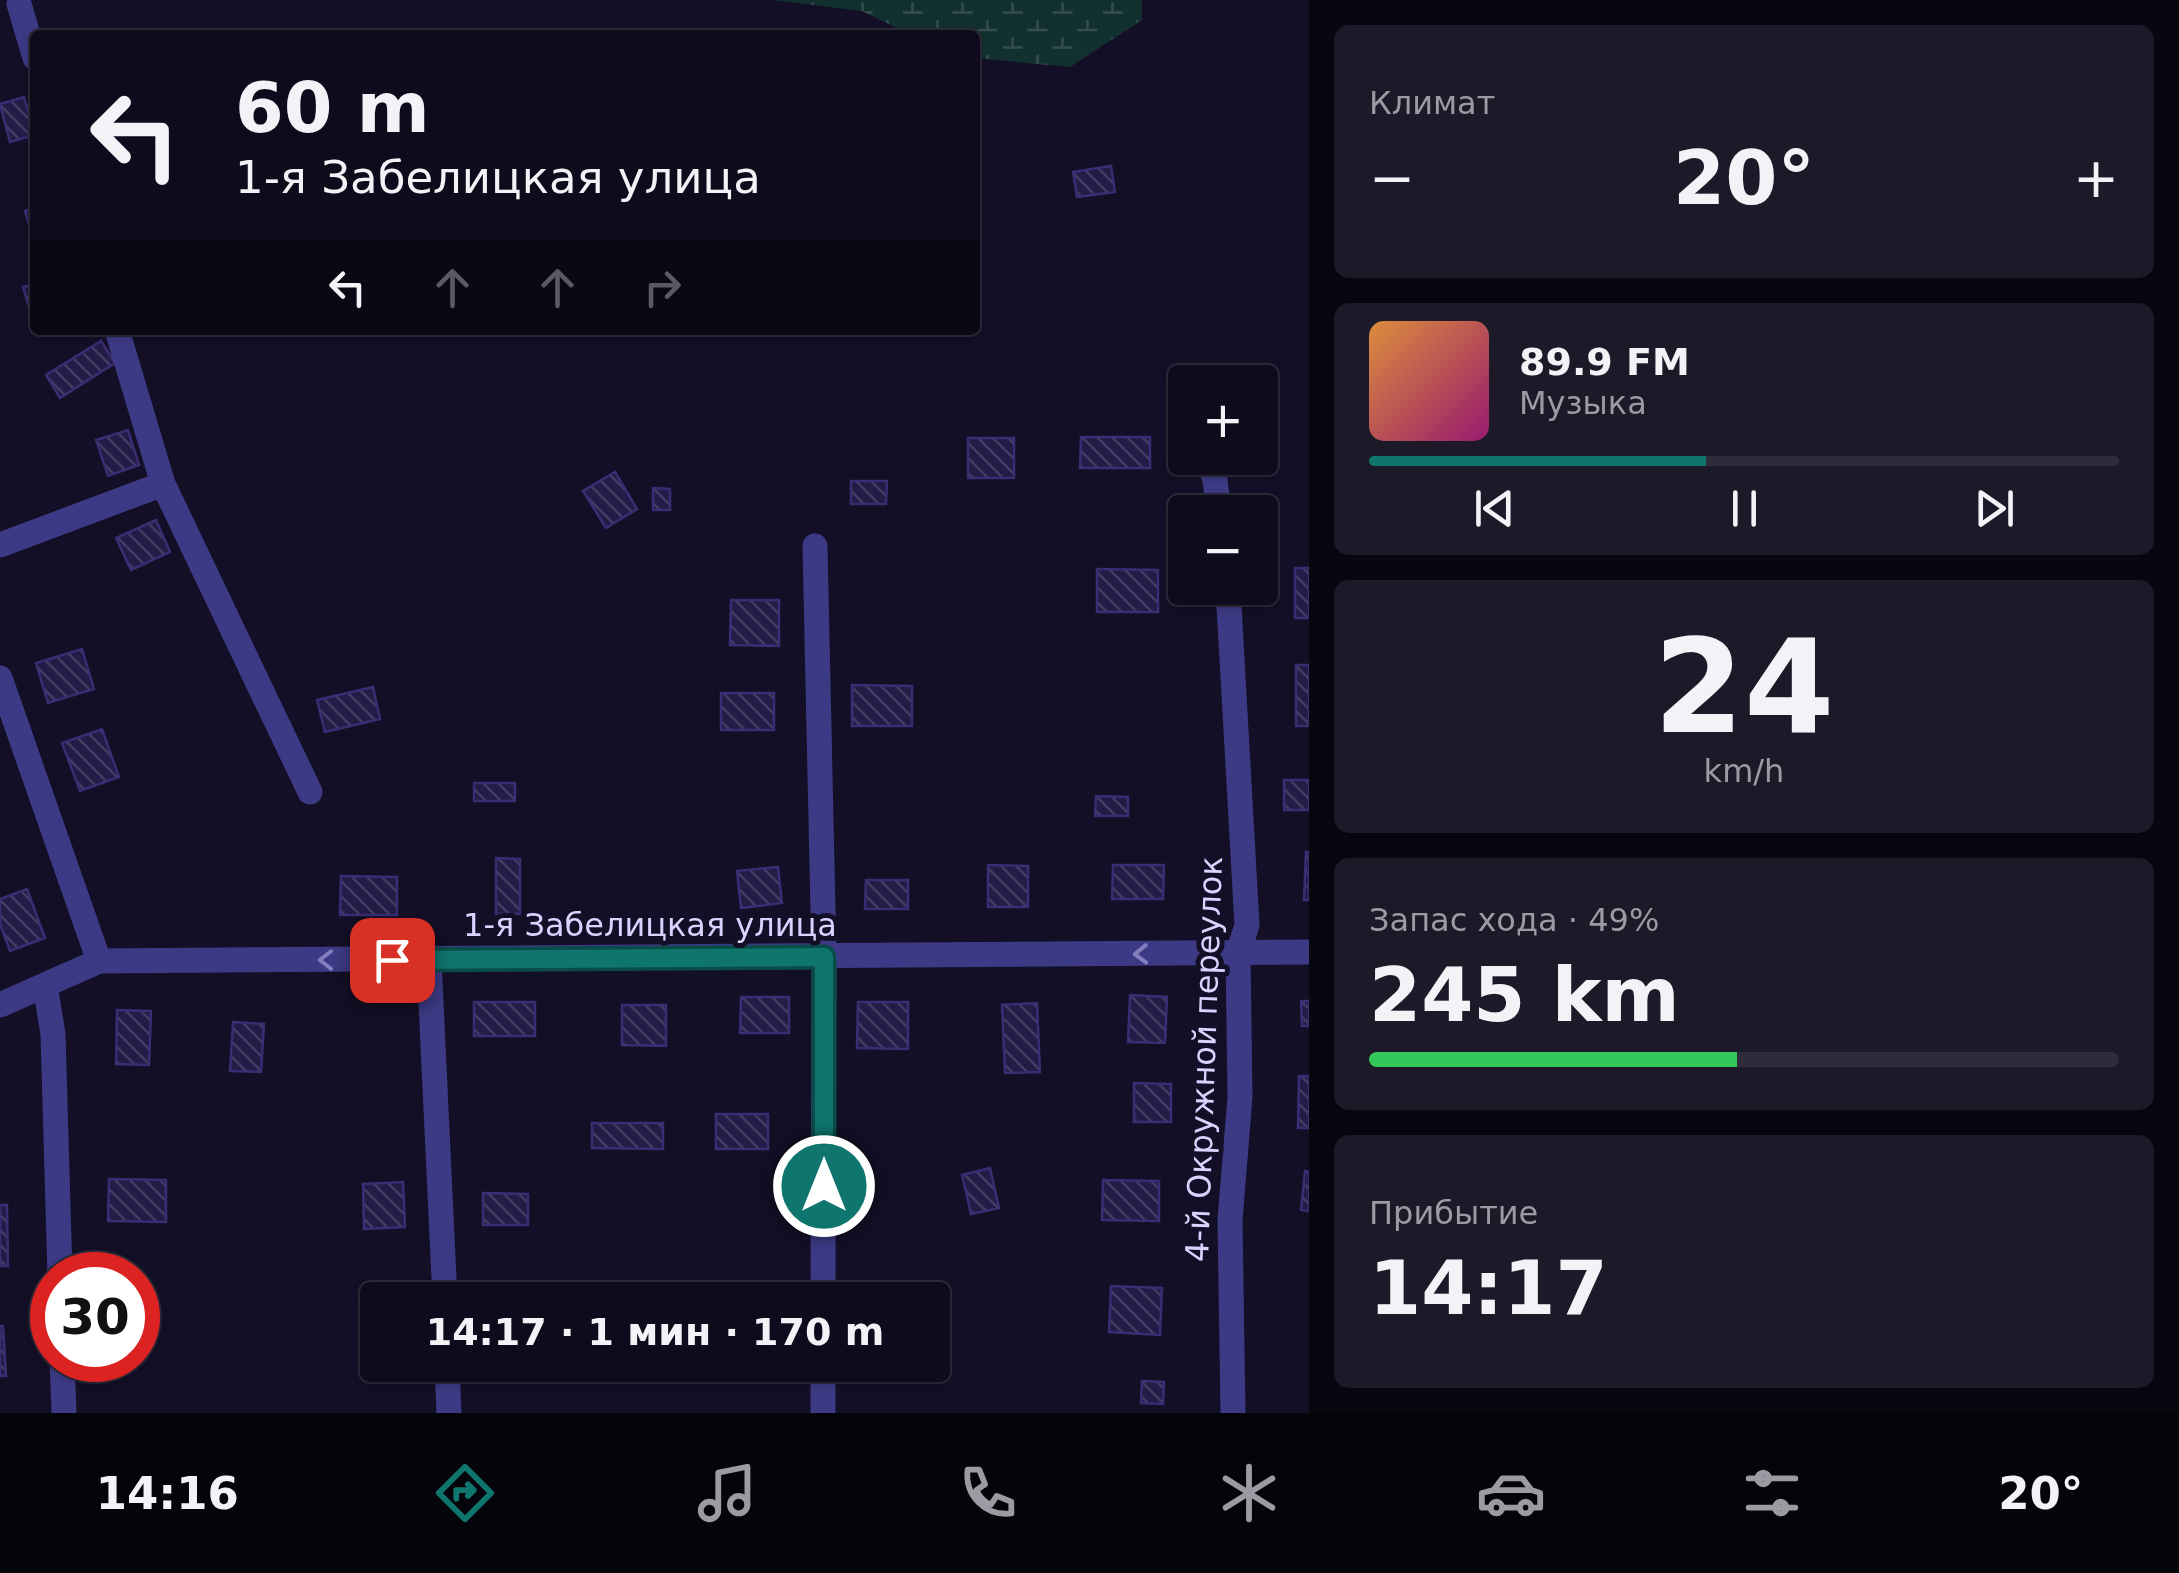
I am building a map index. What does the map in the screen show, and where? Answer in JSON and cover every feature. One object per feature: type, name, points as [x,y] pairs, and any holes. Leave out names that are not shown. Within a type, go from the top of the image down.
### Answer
[{"type":"street","points":[[19,4],[30,41]]},
{"type":"street","points":[[118,335],[163,484],[310,792]]},
{"type":"street","points":[[0,545],[163,484]]},
{"type":"street","points":[[815,546],[824,957],[824,1282]]},
{"type":"street","name":"4-й Окружной переулок","points":[[1229,605],[1247,925],[1238,953],[1240,1097],[1230,1220],[1233,1413]]},
{"type":"street","points":[[0,678],[99,961]]},
{"type":"street","name":"1-я Забелицкая улица","points":[[0,1004],[99,961],[1309,952]]},
{"type":"street","points":[[429,960],[444,1282]]},
{"type":"street","points":[[44,985],[53,1034],[59,1252]]},
{"type":"street","points":[[63,1382],[64,1413]]},
{"type":"street","points":[[448,1382],[449,1413]]},
{"type":"street","points":[[823,1382],[823,1413]]},
{"type":"green space","points":[[772,0],[1142,0],[1142,20],[1070,67],[980,58],[980,30],[901,30],[862,11]]},
{"type":"building","points":[[24,97],[30,136],[10,142],[0,104]]},
{"type":"building","points":[[1111,166],[1115,192],[1077,197],[1073,172]]},
{"type":"building","points":[[30,285],[30,311],[23,287]]},
{"type":"building","points":[[101,341],[115,363],[60,398],[46,375]]},
{"type":"building","points":[[128,430],[139,465],[108,476],[96,440]]},
{"type":"building","points":[[1081,437],[1150,437],[1150,468],[1080,468]]},
{"type":"building","points":[[968,438],[1014,438],[1014,478],[968,478]]},
{"type":"building","points":[[615,472],[637,509],[606,528],[583,491]]},
{"type":"building","points":[[851,481],[887,481],[886,504],[851,504]]},
{"type":"building","points":[[653,488],[670,489],[670,510],[653,510]]},
{"type":"building","points":[[156,520],[170,552],[131,570],[116,538]]},
{"type":"building","points":[[1295,568],[1309,568],[1309,618],[1295,618]]},
{"type":"building","points":[[1097,569],[1158,570],[1158,612],[1097,612]]},
{"type":"building","points":[[731,600],[779,600],[779,646],[730,645]]},
{"type":"building","points":[[82,649],[94,689],[48,703],[36,663]]},
{"type":"building","points":[[1296,665],[1309,665],[1309,726],[1296,726]]},
{"type":"building","points":[[852,685],[912,686],[912,726],[852,726]]},
{"type":"building","points":[[373,687],[380,719],[325,732],[317,700]]},
{"type":"building","points":[[721,693],[774,693],[774,730],[721,730]]},
{"type":"building","points":[[102,729],[119,777],[80,791],[62,743]]},
{"type":"building","points":[[1284,780],[1309,780],[1309,810],[1284,810]]},
{"type":"building","points":[[474,783],[515,783],[515,801],[474,801]]},
{"type":"building","points":[[1096,796],[1128,797],[1128,816],[1095,816]]},
{"type":"building","points":[[1309,852],[1309,900],[1304,900]]},
{"type":"building","points":[[496,858],[520,859],[520,914],[496,914]]},
{"type":"building","points":[[988,865],[1028,866],[1028,907],[988,907]]},
{"type":"building","points":[[1113,865],[1164,865],[1163,899],[1112,899]]},
{"type":"building","points":[[778,867],[782,903],[741,908],[737,871]]},
{"type":"building","points":[[341,876],[397,877],[397,915],[340,915]]},
{"type":"building","points":[[866,880],[908,880],[908,909],[865,909]]},
{"type":"building","points":[[27,889],[45,938],[10,951],[0,924],[0,899]]},
{"type":"building","points":[[1130,995],[1167,997],[1165,1043],[1128,1042]]},
{"type":"building","points":[[741,997],[789,997],[789,1033],[740,1033]]},
{"type":"building","points":[[1301,1001],[1309,1001],[1309,1026],[1302,1026]]},
{"type":"building","points":[[474,1002],[535,1002],[535,1036],[474,1036]]},
{"type":"building","points":[[858,1002],[908,1002],[908,1049],[857,1048]]},
{"type":"building","points":[[1037,1003],[1040,1072],[1005,1073],[1002,1005]]},
{"type":"building","points":[[622,1005],[666,1005],[666,1046],[622,1045]]},
{"type":"building","points":[[117,1010],[151,1011],[149,1065],[116,1064]]},
{"type":"building","points":[[233,1022],[264,1024],[261,1072],[230,1071]]},
{"type":"building","points":[[1299,1076],[1309,1076],[1309,1128],[1298,1128]]},
{"type":"building","points":[[1134,1083],[1171,1084],[1171,1122],[1134,1122]]},
{"type":"building","points":[[716,1114],[768,1114],[768,1149],[716,1149]]},
{"type":"building","points":[[592,1123],[663,1123],[663,1149],[592,1148]]},
{"type":"building","points":[[990,1168],[999,1208],[971,1214],[962,1175]]},
{"type":"building","points":[[1305,1171],[1309,1172],[1309,1211],[1301,1210]]},
{"type":"building","points":[[109,1179],[166,1180],[166,1222],[108,1221]]},
{"type":"building","points":[[1103,1180],[1159,1181],[1159,1221],[1102,1220]]},
{"type":"building","points":[[403,1182],[405,1227],[364,1229],[363,1184]]},
{"type":"building","points":[[483,1193],[528,1194],[528,1225],[483,1225]]},
{"type":"building","points":[[0,1205],[7,1205],[8,1266],[0,1266]]},
{"type":"building","points":[[1111,1286],[1162,1288],[1160,1335],[1109,1332]]},
{"type":"building","points":[[3,1326],[6,1376],[0,1376]]},
{"type":"building","points":[[1142,1381],[1164,1382],[1163,1404],[1141,1403]]},
{"type":"route","points":[[392,960],[824,957],[824,1186]]}]
